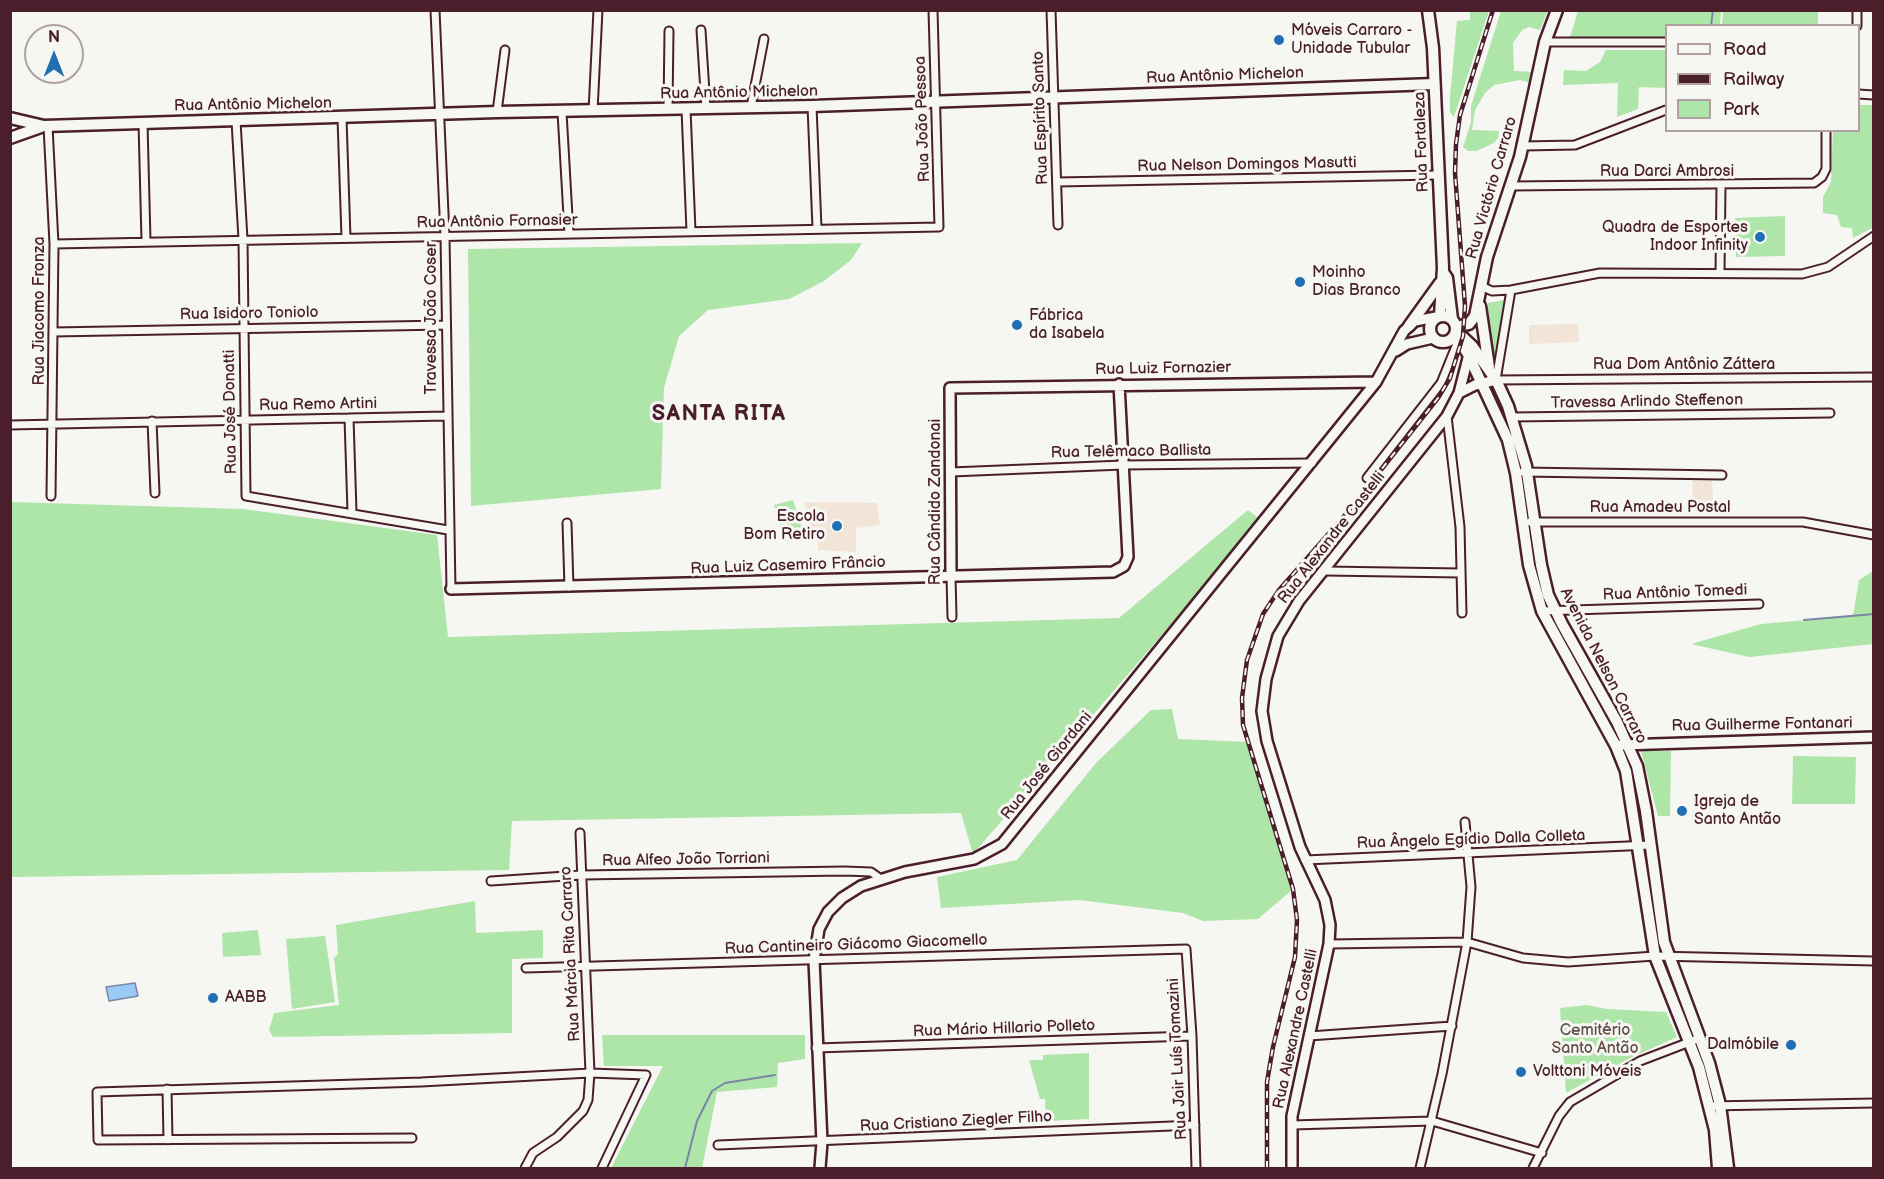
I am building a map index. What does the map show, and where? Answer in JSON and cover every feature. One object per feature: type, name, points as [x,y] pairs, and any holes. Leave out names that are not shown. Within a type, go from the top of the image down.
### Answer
[{"type":"main road","name":"Rua Fortaleza","points":[[1428,10],[1434,84],[1442,278],[1438,316],[1429,327],[1433,338]]},
{"type":"main road","name":"Rua Victório Carraro","points":[[1455,331],[1469,324],[1475,316],[1481,286],[1522,146],[1545,42],[1557,10]]},
{"type":"main road","name":"Rua Antônio Michelon","points":[[46,126],[497,112],[812,106],[1434,84]]},
{"type":"main road","points":[[10,118],[46,126]]},
{"type":"main road","points":[[10,138],[46,126]]},
{"type":"main road","name":"Rua Fortaleza","points":[[1442,278],[1447,278],[1455,331]]},
{"type":"main road","points":[[1409,326],[1442,278]]},
{"type":"main road","points":[[1479,303],[1492,375]]},
{"type":"main road","points":[[1433,338],[1445,342],[1455,331],[1438,316]]},
{"type":"main road","name":"Avenida Nelson Carraro","points":[[1455,331],[1492,375],[1512,417],[1545,582],[1555,611],[1628,744],[1644,845],[1655,956],[1695,1040]]},
{"type":"main road","name":"Avenida Nelson Carraro","points":[[1470,350],[1522,472],[1522,523],[1533,586],[1542,611],[1616,746],[1636,790]]},
{"type":"main road","points":[[1582,684],[1592,678]]},
{"type":"main road","name":"Avenida Nelson Carraro","points":[[1644,845],[1669,958],[1715,1105],[1723,1166]]},
{"type":"street","name":"Travessa João Coser","points":[[435,10],[445,236],[446,416],[451,589]]},
{"type":"street","points":[[593,111],[598,10]]},
{"type":"street","name":"Rua João Pessoa","points":[[933,10],[939,227]]},
{"type":"street","name":"Rua Espírito Santo","points":[[1051,10],[1058,225]]},
{"type":"street","points":[[701,30],[706,108]]},
{"type":"street","points":[[668,109],[669,31]]},
{"type":"street","points":[[751,107],[764,39]]},
{"type":"street","points":[[1545,42],[1665,42]]},
{"type":"street","points":[[497,112],[505,50]]},
{"type":"street","points":[[812,106],[817,228]]},
{"type":"street","points":[[686,109],[691,231]]},
{"type":"street","points":[[1522,146],[1575,145],[1665,110]]},
{"type":"street","points":[[562,112],[569,234]]},
{"type":"street","points":[[342,118],[346,238]]},
{"type":"street","name":"Rua José Donatti","points":[[237,121],[243,239],[246,496],[352,512],[448,530]]},
{"type":"street","points":[[143,123],[146,241]]},
{"type":"street","name":"Rua Jiacomo Fronza","points":[[46,126],[54,244],[51,496]]},
{"type":"street","name":"Rua Darci Ambrosi","points":[[1510,186],[1721,186],[1814,183],[1822,177],[1826,169],[1826,132]]},
{"type":"street","name":"Rua Nelson Domingos Masutti","points":[[1057,182],[1437,175]]},
{"type":"street","points":[[1720,273],[1721,186]]},
{"type":"street","name":"Rua Antônio Fornasier","points":[[54,244],[939,227]]},
{"type":"street","points":[[1481,286],[1492,291],[1511,290],[1600,273],[1802,274],[1817,272],[1874,236]]},
{"type":"street","points":[[1459,393],[1483,382],[1492,375],[1511,290]]},
{"type":"street","points":[[1409,326],[1415,321],[1438,316]]},
{"type":"street","name":"Rua Isidoro Toniolo","points":[[53,332],[445,325]]},
{"type":"street","name":"Rua José Giordani","points":[[820,1168],[822,1142],[816,1048],[814,960],[819,928],[828,912],[842,898],[861,886],[881,879],[974,859],[1002,844],[1376,382],[1409,326]]},
{"type":"street","points":[[1367,478],[1441,383],[1455,331]]},
{"type":"street","points":[[1394,353],[1407,344],[1433,338]]},
{"type":"street","name":"Rua Alexandre Castelli","points":[[1292,1168],[1292,1125],[1329,944],[1330,925],[1325,900],[1305,860],[1267,741],[1263,724],[1263,696],[1278,636],[1299,601],[1447,416],[1459,393],[1470,350]]},
{"type":"street","name":"Rua Dom Antônio Záttera","points":[[1492,375],[1874,377]]},
{"type":"street","name":"Rua Luiz Fornazier","points":[[950,388],[1376,382]]},
{"type":"street","points":[[1119,384],[1123,465]]},
{"type":"street","name":"Rua Cândido Zandonai","points":[[950,388],[952,617]]},
{"type":"street","name":"Travessa Arlindo Steffenon","points":[[1512,417],[1830,413]]},
{"type":"street","name":"Rua Remo Artini","points":[[10,425],[446,416]]},
{"type":"street","points":[[1447,416],[1460,527],[1462,613]]},
{"type":"street","points":[[349,418],[352,512]]},
{"type":"street","points":[[152,421],[154,493]]},
{"type":"street","name":"Rua Telêmaco Ballista","points":[[951,472],[1123,465],[1312,463]]},
{"type":"street","name":"Rua Luiz Casemiro Frâncio","points":[[451,589],[1113,572],[1124,566],[1128,557],[1123,465]]},
{"type":"street","points":[[1522,472],[1722,475]]},
{"type":"street","name":"Rua Amadeu Postal","points":[[1522,523],[1785,521],[1814,523],[1874,535]]},
{"type":"street","points":[[567,523],[569,587]]},
{"type":"street","points":[[1325,571],[1461,573]]},
{"type":"street","name":"Rua Antônio Tomedi","points":[[1542,611],[1759,604]]},
{"type":"street","name":"Rua Guilherme Fontanari","points":[[1616,746],[1874,737]]},
{"type":"street","points":[[1420,1168],[1452,1026],[1467,942],[1472,887],[1465,822]]},
{"type":"street","name":"Rua Márcia Rita Carraro","points":[[525,1168],[533,1154],[557,1137],[583,1111],[588,1100],[590,1073],[580,833]]},
{"type":"street","name":"Rua Ângelo Egídio Dalla Colleta","points":[[1305,860],[1468,855],[1644,845]]},
{"type":"street","name":"Rua Alfeo João Torriani","points":[[491,881],[581,875],[846,872],[871,872],[881,879]]},
{"type":"street","points":[[1329,944],[1467,942],[1506,954],[1544,961],[1655,956],[1874,961]]},
{"type":"street","name":"Rua Cantineiro Giácomo Giacomello","points":[[526,968],[1186,949]]},
{"type":"street","name":"Rua Jair Luís Tomazini","points":[[1186,949],[1192,1036],[1196,1168]]},
{"type":"street","points":[[1309,1036],[1452,1026]]},
{"type":"street","name":"Rua Mário Hillario Polleto","points":[[816,1048],[1192,1036]]},
{"type":"street","points":[[1533,1168],[1559,1116],[1570,1102],[1640,1061],[1695,1040]]},
{"type":"street","points":[[412,1138],[98,1140],[97,1092],[421,1082],[590,1073],[646,1075],[602,1168]]},
{"type":"street","points":[[167,1089],[168,1140]]},
{"type":"street","points":[[1715,1105],[1874,1103]]},
{"type":"street","points":[[1292,1125],[1432,1121],[1542,1153]]},
{"type":"street","name":"Rua Cristiano Ziegler Filho","points":[[718,1145],[1195,1125]]},
{"type":"shaded area","points":[[1578,324],[1579,342],[1529,344],[1529,325]]},
{"type":"shaded area","points":[[1693,478],[1712,478],[1713,503],[1692,505]]},
{"type":"shaded area","name":"Escola Bom Retiro","points":[[805,502],[877,503],[880,525],[856,528],[856,552],[818,550],[817,531],[806,529]]},
{"type":"green space","points":[[1470,11],[1489,11],[1454,117],[1450,112],[1450,97],[1457,21],[1470,20]]},
{"type":"green space","points":[[1501,11],[1548,11],[1540,30],[1529,27],[1522,30],[1513,43],[1514,71],[1534,72],[1531,83],[1520,80],[1494,85],[1485,93],[1475,110],[1472,130],[1499,131],[1498,138],[1494,143],[1476,151],[1468,151],[1463,147],[1471,122],[1471,106]]},
{"type":"green space","points":[[1578,11],[1721,11],[1720,24],[1665,24],[1665,38],[1570,37]]},
{"type":"green space","points":[[1723,11],[1818,11],[1818,24],[1722,24]]},
{"type":"green space","points":[[1606,50],[1665,50],[1665,88],[1639,87],[1638,109],[1617,117],[1618,83],[1563,85],[1564,70],[1586,71],[1600,62]]},
{"type":"green space","points":[[1860,105],[1873,105],[1874,227],[1853,238],[1852,228],[1841,227],[1837,215],[1823,213],[1823,197],[1831,182],[1833,132],[1860,132]]},
{"type":"green space","name":"Quadra de Esportes Indoor Infinity","points":[[1785,216],[1785,256],[1736,257],[1735,218]]},
{"type":"green space","points":[[862,243],[851,260],[824,281],[789,299],[708,310],[679,336],[664,388],[661,489],[471,506],[468,249]]},
{"type":"green space","points":[[1505,300],[1496,361],[1488,341],[1488,303]]},
{"type":"green space","points":[[793,500],[803,531],[784,537],[774,505]]},
{"type":"green space","points":[[11,502],[243,509],[437,535],[448,637],[1119,618],[1248,510],[1261,520],[973,854],[961,813],[512,821],[509,870],[11,877]]},
{"type":"green space","points":[[1873,571],[1873,644],[1749,657],[1691,644],[1761,624],[1853,616],[1859,580]]},
{"type":"green space","points":[[1172,709],[1178,739],[1247,742],[1293,889],[1258,919],[1203,921],[1183,913],[1079,900],[941,908],[937,877],[1017,860],[1096,763],[1151,710]]},
{"type":"green space","points":[[1641,751],[1671,751],[1670,816],[1658,816]]},
{"type":"green space","points":[[1793,756],[1856,757],[1855,804],[1792,804]]},
{"type":"green space","points":[[475,901],[476,933],[543,930],[543,958],[512,959],[512,1033],[273,1037],[269,1030],[274,1013],[339,1005],[334,958],[338,954],[336,925]]},
{"type":"green space","points":[[258,930],[261,955],[223,957],[222,933]]},
{"type":"green space","points":[[325,936],[335,1002],[292,1009],[286,939]]},
{"type":"green space","name":"Cemitério Santo Antão","points":[[1587,1005],[1607,1009],[1666,1012],[1677,1037],[1630,1058],[1566,1093],[1560,1008]]},
{"type":"green space","points":[[602,1035],[805,1035],[805,1059],[778,1063],[777,1087],[717,1092],[702,1168],[611,1168],[663,1066],[604,1066]]},
{"type":"green space","points":[[1089,1053],[1089,1119],[1046,1121],[1045,1099],[1040,1099],[1029,1060],[1043,1060],[1043,1055]]},
{"type":"water","points":[[135,983],[138,996],[109,1001],[106,987]]},
{"type":"waterway","points":[[1711,24],[1713,10]]},
{"type":"waterway","points":[[1804,620],[1874,614]]},
{"type":"waterway","points":[[685,1168],[697,1121],[712,1091],[725,1083],[775,1075]]},
{"type":"railway","points":[[1267,1168],[1267,1082],[1295,957],[1297,920],[1293,889],[1243,725],[1242,698],[1247,660],[1263,614],[1279,590],[1346,514],[1438,398],[1450,378],[1463,336],[1465,306],[1455,173],[1456,144],[1460,115],[1493,10]]},
{"type":"place","name":"Móveis Carraro - Unidade Tubular","points":[[1279,40]]},
{"type":"place","name":"Quadra de Esportes Indoor Infinity","points":[[1760,237]]},
{"type":"place","name":"Moinho Dias Branco","points":[[1300,282]]},
{"type":"place","name":"Fábrica da Isabela","points":[[1017,325]]},
{"type":"place","name":"Escola Bom Retiro","points":[[837,526]]},
{"type":"place","name":"Igreja de Santo Antão","points":[[1682,811]]},
{"type":"place","name":"AABB","points":[[213,998]]},
{"type":"place","name":"Dalmóbile","points":[[1791,1045]]},
{"type":"place","name":"Volttoni Móveis","points":[[1521,1072]]},
{"type":"district","name":"SANTA RITA","points":[[719,414]]}]
